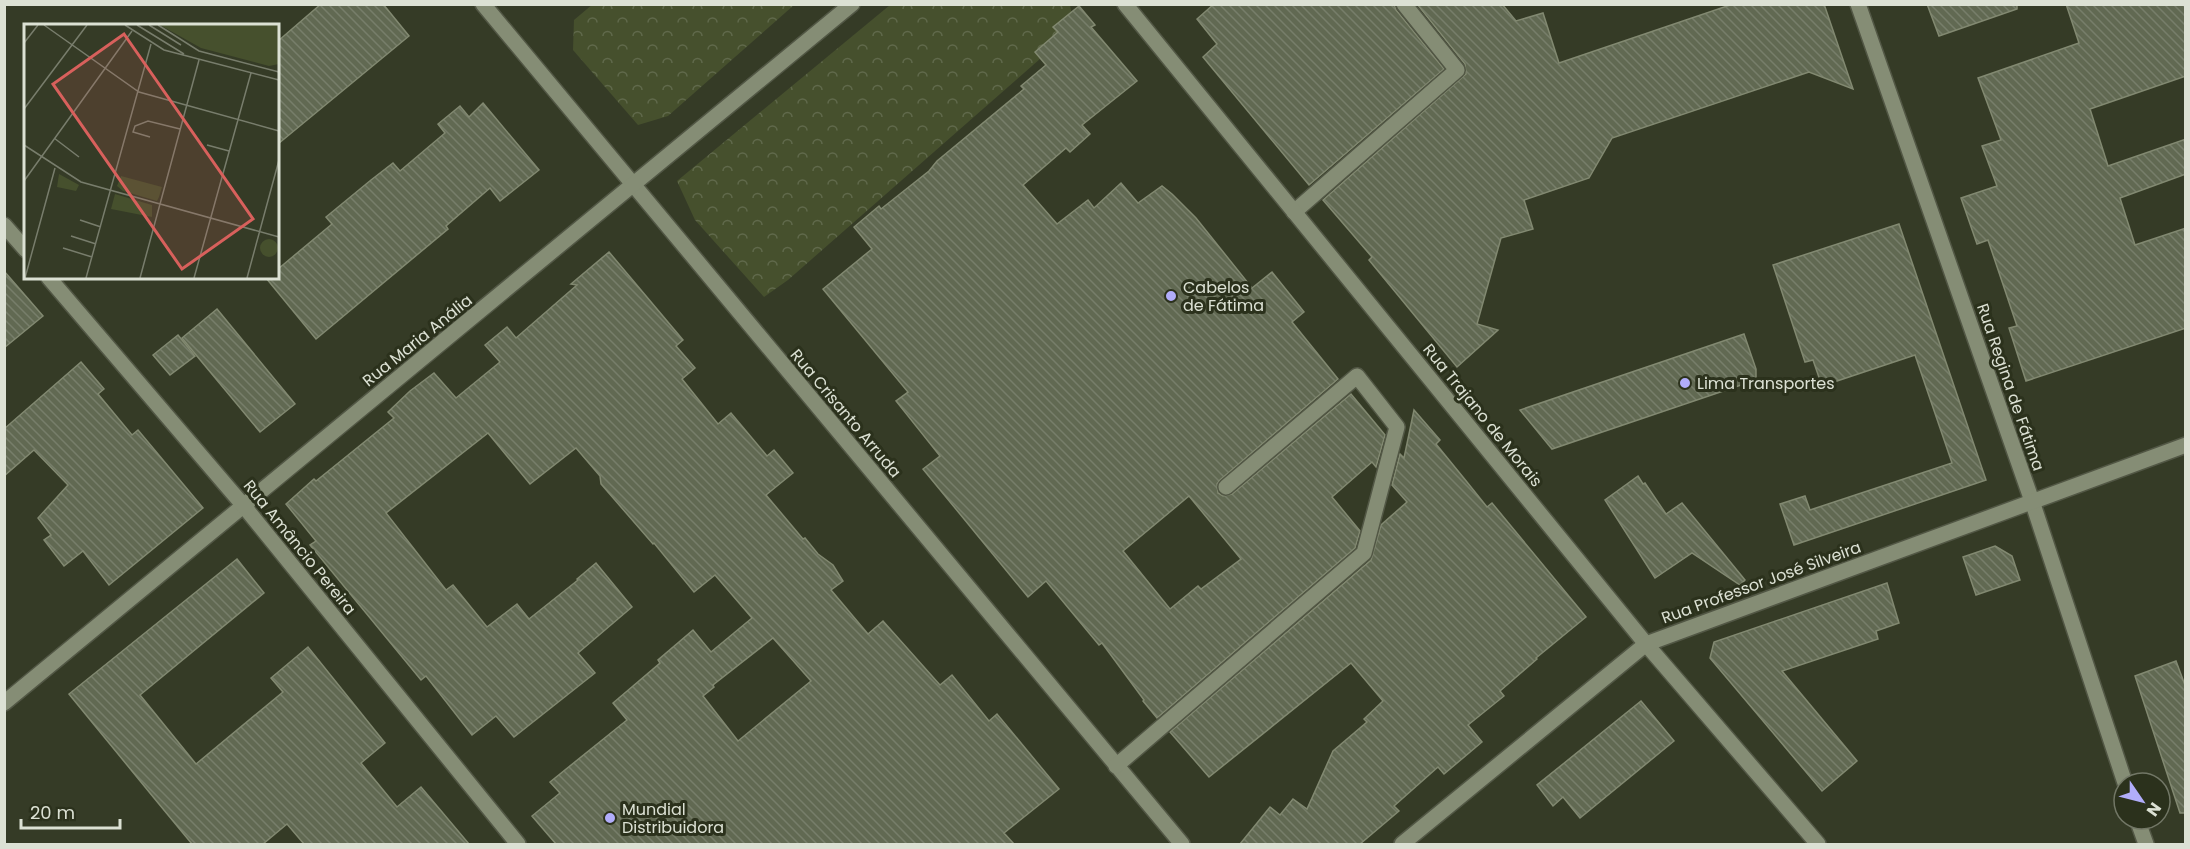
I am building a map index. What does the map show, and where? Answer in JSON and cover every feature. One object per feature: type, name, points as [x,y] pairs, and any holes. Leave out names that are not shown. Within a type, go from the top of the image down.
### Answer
[{"type":"street","name":"Rua Crisanto Arruda","points":[[483,4],[1182,844]]},
{"type":"street","name":"Rua Maria Anália","points":[[4,703],[852,4]]},
{"type":"street","name":"Rua Trajano de Morais","points":[[1125,4],[1646,644],[1818,844]]},
{"type":"street","points":[[1294,212],[1457,70],[1404,4]]},
{"type":"street","name":"Rua Regina de Fátima","points":[[1858,4],[2032,501],[2121,771]]},
{"type":"street","points":[[4,225],[24,248]]},
{"type":"street","name":"Rua Amâncio Pereira","points":[[50,279],[243,505],[518,844]]},
{"type":"street","points":[[1116,766],[1364,554],[1397,427],[1357,376],[1226,487]]},
{"type":"street","name":"Rua Professor José Silveira","points":[[1402,844],[1646,644],[2186,446]]},
{"type":"green space","points":[[593,4],[794,5],[668,116],[638,125],[573,50],[574,20]]},
{"type":"green space","points":[[890,5],[1070,5],[1074,29],[788,280],[764,297],[695,220],[677,181]]},
{"type":"building","points":[[321,4],[383,4],[409,36],[279,143],[279,40]]},
{"type":"building","points":[[1214,4],[1394,4],[1396,10],[1444,69],[1309,185],[1203,57],[1217,44],[1197,19]]},
{"type":"building","points":[[1417,4],[1502,4],[1516,21],[1543,13],[1559,63],[1733,4],[1824,4],[1853,89],[1809,72],[1612,138],[1589,178],[1524,200],[1533,229],[1501,238],[1477,324],[1498,330],[1457,367],[1369,260],[1372,257],[1323,200],[1466,74],[1465,64]]},
{"type":"building","points":[[1927,4],[2017,4],[2017,9],[1939,36]]},
{"type":"building","points":[[2066,4],[2186,4],[2186,76],[2090,109],[2108,166],[2186,139],[2186,174],[2120,198],[2135,245],[2186,228],[2186,328],[2026,381],[2009,328],[2017,326],[1988,240],[1977,244],[1961,198],[1997,186],[1982,146],[2001,140],[1978,78],[2079,43]]},
{"type":"building","points":[[1079,6],[1095,25],[1091,27],[1137,81],[1082,125],[1090,134],[1070,152],[1066,148],[1023,185],[1057,224],[1088,200],[1094,208],[1121,183],[1138,203],[1162,186],[1196,218],[1252,288],[1272,272],[1304,312],[1292,322],[1338,379],[1220,480],[1217,484],[1218,493],[1223,496],[1232,494],[1351,394],[1385,435],[1376,467],[1372,462],[1332,497],[1360,531],[1355,548],[1157,718],[1102,643],[1099,645],[1046,581],[1028,597],[923,469],[940,456],[896,401],[908,392],[823,289],[872,249],[854,227],[879,206],[881,209],[929,171],[937,161],[1024,89],[1021,86],[1046,65],[1035,52],[1058,32],[1053,27]],"holes":[[[1189,496],[1241,559],[1201,589],[1198,586],[1170,609],[1123,551]]]},
{"type":"building","points":[[483,103],[539,170],[500,201],[490,188],[446,226],[448,229],[316,339],[267,279],[279,279],[279,268],[332,224],[326,217],[371,180],[393,163],[400,171],[445,133],[438,124],[460,106],[469,117]]},
{"type":"building","name":"Lima Transportes","points":[[1899,224],[1986,480],[1794,545],[1780,504],[1805,496],[1810,510],[1952,463],[1915,355],[1822,386],[1813,360],[1805,362],[1773,265]]},
{"type":"building","points":[[609,252],[683,340],[676,346],[695,368],[682,379],[718,424],[731,413],[767,456],[774,450],[793,473],[766,495],[803,539],[805,538],[818,554],[833,565],[843,581],[831,590],[868,634],[883,621],[940,685],[952,675],[989,721],[997,714],[1059,789],[1004,833],[1014,844],[556,844],[532,816],[560,793],[550,782],[627,720],[613,703],[660,663],[658,660],[693,630],[711,652],[752,618],[715,575],[694,592],[601,484],[600,476],[576,448],[530,484],[488,433],[386,513],[446,590],[453,585],[487,627],[517,604],[529,619],[596,563],[632,607],[578,653],[595,673],[514,737],[496,716],[472,735],[426,676],[421,680],[310,545],[316,541],[286,504],[314,479],[316,481],[394,418],[388,412],[434,373],[456,398],[500,362],[485,345],[507,327],[516,338],[577,285],[571,284]],"holes":[[[773,638],[811,681],[738,741],[703,696],[714,687],[713,685]]]},
{"type":"building","points":[[4,271],[43,316],[4,348]]},
{"type":"building","points":[[217,309],[295,404],[260,432],[182,338]]},
{"type":"building","points":[[1744,334],[1756,369],[1756,380],[1552,449],[1520,410]]},
{"type":"building","points":[[178,335],[195,356],[170,375],[153,355]]},
{"type":"building","points":[[81,362],[104,389],[98,394],[132,435],[138,430],[203,508],[109,585],[83,551],[64,566],[44,540],[51,535],[38,518],[68,485],[34,450],[4,476],[4,429]]},
{"type":"building","points":[[1414,410],[1440,440],[1436,444],[1487,507],[1492,503],[1586,617],[1536,658],[1500,691],[1504,696],[1468,725],[1482,742],[1444,774],[1438,767],[1394,806],[1399,811],[1360,844],[1240,844],[1270,807],[1280,815],[1293,799],[1307,809],[1333,751],[1367,722],[1364,719],[1383,701],[1351,663],[1209,777],[1170,732],[1371,560],[1381,525],[1407,502],[1392,485],[1400,454],[1404,458]]},
{"type":"building","points":[[1638,476],[1666,514],[1682,503],[1745,580],[1740,585],[1692,553],[1655,578],[1605,500]]},
{"type":"building","points":[[1995,546],[2012,556],[2020,580],[1976,595],[1963,557]]},
{"type":"building","points":[[237,559],[264,593],[140,695],[196,764],[283,692],[271,678],[308,647],[385,743],[361,763],[397,807],[421,787],[469,844],[304,844],[287,824],[263,844],[192,844],[69,694]]},
{"type":"building","points":[[1887,583],[1899,623],[1876,631],[1878,639],[1782,671],[1857,761],[1822,791],[1710,658],[1714,642]]},
{"type":"building","points":[[2176,661],[2186,688],[2186,813],[2180,813],[2172,789],[2172,771],[2166,771],[2135,676]]},
{"type":"building","points":[[1641,701],[1674,741],[1580,818],[1563,797],[1553,806],[1537,785]]},
{"type":"place","name":"Cabelos de Fátima","points":[[1171,296]]},
{"type":"place","name":"Lima Transportes","points":[[1685,383]]},
{"type":"place","name":"Mundial Distribuidora","points":[[610,818]]}]
